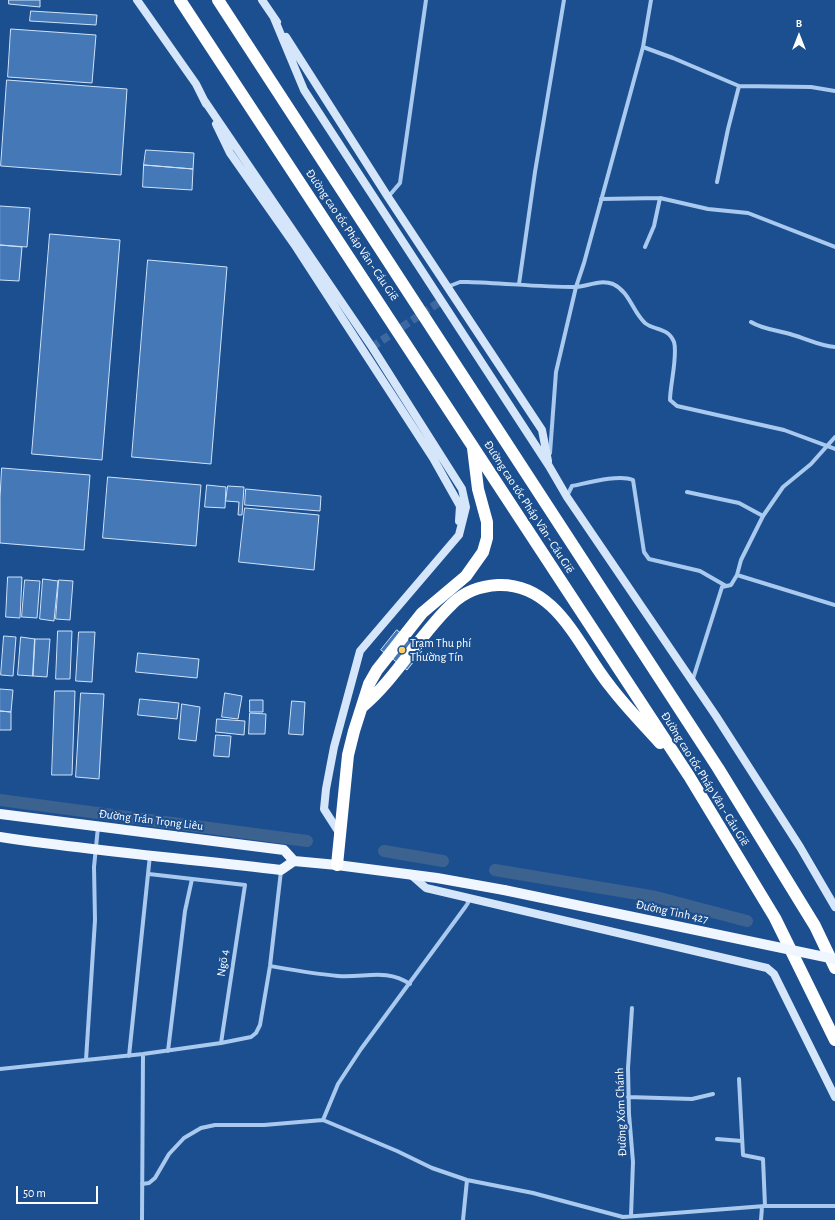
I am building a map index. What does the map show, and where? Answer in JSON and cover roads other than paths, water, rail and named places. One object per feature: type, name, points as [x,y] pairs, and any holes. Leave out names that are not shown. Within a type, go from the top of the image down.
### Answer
[{"type":"highway","name":"Đường cao tốc Pháp Vân - Cầu Giẽ","points":[[180,0],[689,776],[775,918],[835,1040]]},
{"type":"highway","name":"Đường cao tốc Pháp Vân - Cầu Giẽ","points":[[218,0],[718,768],[815,926],[835,968]]},
{"type":"highway","points":[[337,865],[348,755],[369,684],[381,664],[422,613],[466,576],[483,552],[487,538],[487,522],[478,489],[472,445]]},
{"type":"highway","points":[[362,707],[372,699],[411,650],[452,603],[470,590],[487,585],[506,585],[527,589],[544,599],[559,615],[577,636],[609,686],[689,776]]},
{"type":"main road","name":"Đường Trần Trọng Liêu","points":[[0,814],[284,850],[294,861]]},
{"type":"main road","points":[[0,837],[96,850],[281,870],[294,861],[410,874]]},
{"type":"main road","name":"Đường Tỉnh 427","points":[[410,874],[504,890],[835,959]]},
{"type":"street","points":[[138,0],[196,84],[230,153],[296,247],[433,458],[460,506],[459,536],[360,651],[334,747],[324,809],[341,835]]},
{"type":"street","points":[[262,0],[447,288],[542,430],[549,466]]},
{"type":"street","points":[[388,197],[400,183],[426,0]]},
{"type":"street","points":[[519,284],[536,165],[564,0]]},
{"type":"street","points":[[549,466],[556,372],[576,287],[584,263],[643,47],[651,0]]},
{"type":"street","points":[[274,18],[304,90],[549,466],[567,497],[716,716],[800,847],[835,907]]},
{"type":"street","points":[[643,47],[739,86],[811,87],[835,91]]},
{"type":"street","points":[[717,182],[739,86]]},
{"type":"street","points":[[601,199],[660,198],[708,209],[748,213],[835,247]]},
{"type":"street","points":[[645,247],[654,226],[660,198]]},
{"type":"street","points":[[447,288],[460,282],[576,287],[600,282],[612,284],[626,293],[636,312],[646,324],[667,332],[674,343],[674,367],[670,400],[677,406],[784,430],[835,449]]},
{"type":"street","points":[[751,322],[760,327],[794,335],[825,346],[835,347]]},
{"type":"street","points":[[692,682],[722,587],[731,585],[737,575],[741,560],[763,516],[783,487],[811,464],[835,437]]},
{"type":"street","points":[[567,497],[572,486],[596,481],[622,479],[633,480],[644,552],[649,559],[700,571],[726,586]]},
{"type":"street","points":[[687,492],[739,503],[763,516]]},
{"type":"street","points":[[737,575],[835,605]]},
{"type":"street","points":[[86,1060],[95,920],[96,850],[99,826]]},
{"type":"street","points":[[129,1056],[150,855]]},
{"type":"street","points":[[0,1069],[168,1051],[221,1043],[251,1036],[256,1033],[260,1025],[270,966],[281,870]]},
{"type":"street","points":[[149,874],[192,879],[185,911],[168,1051]]},
{"type":"street","points":[[410,874],[426,888],[767,968],[774,974],[835,1098]]},
{"type":"street","name":"Ngõ 4","points":[[192,879],[245,885],[221,1043]]},
{"type":"street","points":[[323,1120],[338,1084],[361,1049],[466,906],[468,903],[467,897]]},
{"type":"street","points":[[270,966],[339,976],[385,974],[402,978],[410,984]]},
{"type":"street","name":"Đường Xóm Chánh","points":[[631,1216],[633,1162],[628,1097],[628,1068],[632,1008]]},
{"type":"street","points":[[142,1220],[143,1054]]},
{"type":"street","points":[[739,1079],[743,1155],[763,1159],[763,1207],[761,1220]]},
{"type":"street","points":[[628,1097],[692,1099],[713,1094]]},
{"type":"street","points":[[142,1184],[149,1183],[155,1178],[169,1154],[184,1138],[201,1128],[215,1125],[264,1125],[323,1120],[397,1151],[432,1168],[467,1180],[533,1193],[623,1218],[631,1216],[763,1207],[835,1206]]},
{"type":"street","points":[[717,1139],[742,1141]]},
{"type":"street","points":[[463,1220],[467,1180]]},
{"type":"waterway","points":[[0,800],[307,841]]},
{"type":"waterway","points":[[384,851],[443,861]]},
{"type":"waterway","points":[[495,870],[656,897],[747,921]]},
{"type":"tunnel","points":[[372,347],[441,301]]},
{"type":"place","name":"Trạm Thu phí Thường Tín","points":[[402,650]]}]
